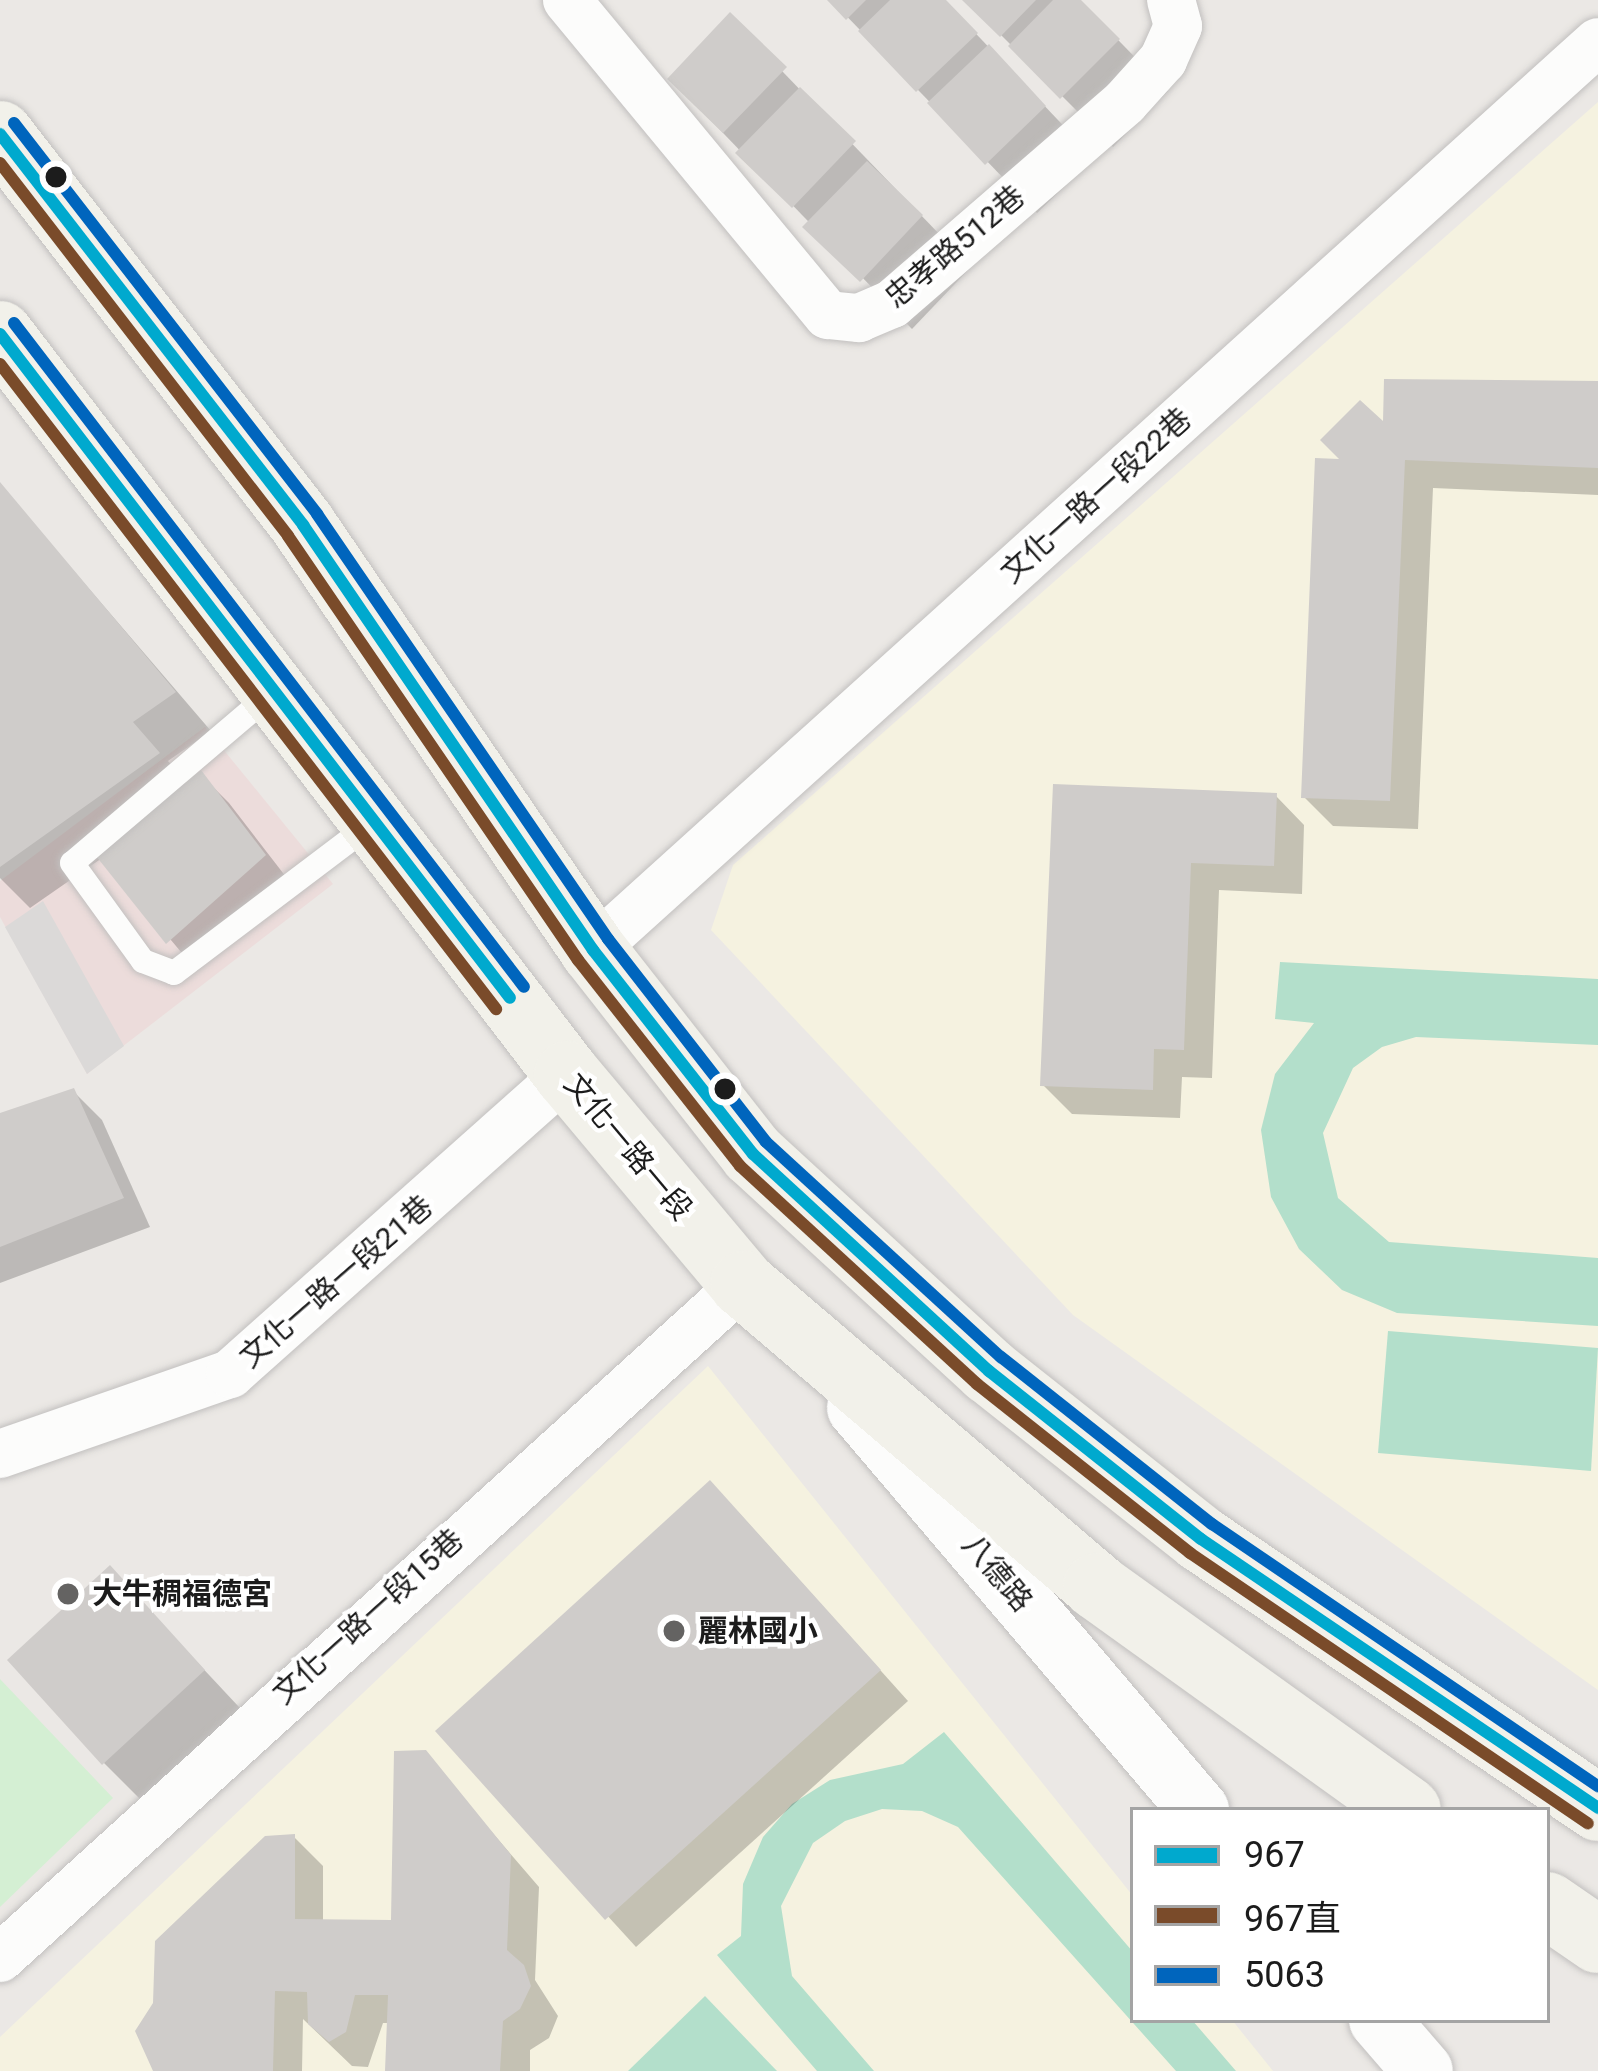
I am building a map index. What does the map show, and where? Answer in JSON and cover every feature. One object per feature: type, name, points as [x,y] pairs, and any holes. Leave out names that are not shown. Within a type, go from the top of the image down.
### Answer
[{"type":"main road","points":[[0,134],[304,525],[593,950],[753,1154],[989,1370],[1202,1539],[1598,1808]]},
{"type":"main road","name":"文化一路一段","points":[[0,334],[567,1073],[742,1284],[794,1335],[1096,1586],[1404,1807]]},
{"type":"main road","points":[[1550,1907],[1598,1940]]},
{"type":"street","name":"忠孝路512巷","points":[[567,0],[828,315],[859,318],[892,304],[1125,102],[1163,60],[1178,26],[1171,0]]},
{"type":"street","name":"文化一路一段22巷","points":[[593,950],[1598,42]]},
{"type":"street","name":"文化一路一段21巷","points":[[0,1454],[230,1374],[567,1073]]},
{"type":"street","name":"文化一路一段15巷","points":[[0,1958],[742,1284]]},
{"type":"street","name":"八德路","points":[[794,1335],[1196,1807]]},
{"type":"street","points":[[1382,2023],[1423,2071]]},
{"type":"lane","points":[[274,692],[72,863],[143,962],[175,973],[374,821]]},
{"type":"shaded area","points":[[1598,102],[1598,1690],[1073,1315],[711,930],[733,865]]},
{"type":"shaded area","points":[[205,727],[333,884],[87,1074],[0,917],[0,881]]},
{"type":"shaded area","points":[[43,901],[124,1046],[87,1074],[5,927]]},
{"type":"shaded area","name":"麗林國小","points":[[708,1366],[1130,1892],[1130,2023],[1234,2023],[1273,2071],[0,2071],[0,2037]]},
{"type":"green space","points":[[1280,962],[1598,979],[1598,1045],[1416,1037],[1382,1047],[1353,1068],[1323,1133],[1338,1198],[1389,1242],[1598,1258],[1598,1326],[1397,1313],[1342,1290],[1299,1249],[1271,1197],[1261,1130],[1275,1074],[1314,1023],[1275,1019]]},
{"type":"green space","points":[[1388,1331],[1598,1348],[1591,1471],[1378,1453]]},
{"type":"green space","points":[[0,1679],[113,1798],[0,1907]]},
{"type":"green space","points":[[944,1732],[1130,1949],[1130,2020],[958,1827],[922,1811],[882,1809],[845,1821],[813,1843],[781,1906],[792,1976],[874,2071],[817,2071],[717,1955],[741,1936],[743,1884],[763,1837],[792,1804],[830,1780],[903,1764]]},
{"type":"green space","points":[[705,1996],[777,2071],[628,2071]]},
{"type":"green space","points":[[1133,2023],[1195,2023],[1236,2071],[1176,2071]]},
{"type":"building","points":[[827,0],[866,0],[846,20]]},
{"type":"building","points":[[890,0],[946,0],[978,33],[916,92],[858,31]]},
{"type":"building","points":[[962,0],[1036,0],[1000,37]]},
{"type":"building","points":[[1053,0],[1081,0],[1120,39],[1060,99],[1008,46]]},
{"type":"building","points":[[730,12],[787,67],[723,133],[667,79]]},
{"type":"building","points":[[989,44],[1046,106],[985,165],[927,103]]},
{"type":"building","points":[[800,87],[856,141],[792,208],[735,153]]},
{"type":"building","points":[[867,161],[923,215],[860,282],[802,227]]},
{"type":"building","points":[[1384,379],[1598,381],[1598,468],[1405,460],[1390,801],[1301,798],[1315,458],[1339,459],[1320,440],[1360,400],[1383,421]]},
{"type":"building","points":[[0,482],[176,692],[133,722],[160,753],[0,867]]},
{"type":"building","points":[[201,770],[266,855],[166,944],[96,856]]},
{"type":"building","points":[[1053,784],[1277,793],[1274,866],[1191,863],[1184,1050],[1154,1049],[1153,1090],[1040,1086]]},
{"type":"building","points":[[74,1088],[124,1198],[0,1247],[0,1113]]},
{"type":"building","points":[[710,1480],[881,1670],[605,1920],[435,1731]]},
{"type":"building","points":[[110,1565],[205,1670],[102,1765],[7,1660]]},
{"type":"building","points":[[426,1750],[511,1855],[507,1950],[524,1965],[531,1986],[520,2009],[503,2021],[500,2071],[385,2071],[388,1995],[355,1995],[346,2032],[329,2042],[308,2024],[307,1992],[275,1991],[273,2071],[153,2071],[135,2031],[153,2003],[155,1941],[265,1836],[295,1834],[295,1919],[391,1920],[394,1751]]},
{"type":"transit line","name":"5063","points":[[14,123],[317,514],[608,939],[766,1142],[1001,1357],[1212,1524],[1598,1786]]},
{"type":"transit line","name":"967","points":[[0,134],[303,525],[593,950],[753,1154],[989,1371],[1201,1539],[1598,1808]]},
{"type":"transit line","name":"967直","points":[[0,163],[288,536],[578,960],[740,1166],[977,1384],[1190,1553],[1588,1823]]},
{"type":"transit line","name":"5063","points":[[14,323],[524,987]]},
{"type":"transit line","name":"967","points":[[0,334],[510,998]]},
{"type":"transit line","name":"967直","points":[[0,364],[496,1009]]},
{"type":"place","name":"大牛稠福德宮","points":[[68,1594]]},
{"type":"place","name":"麗林國小","points":[[674,1631]]}]
